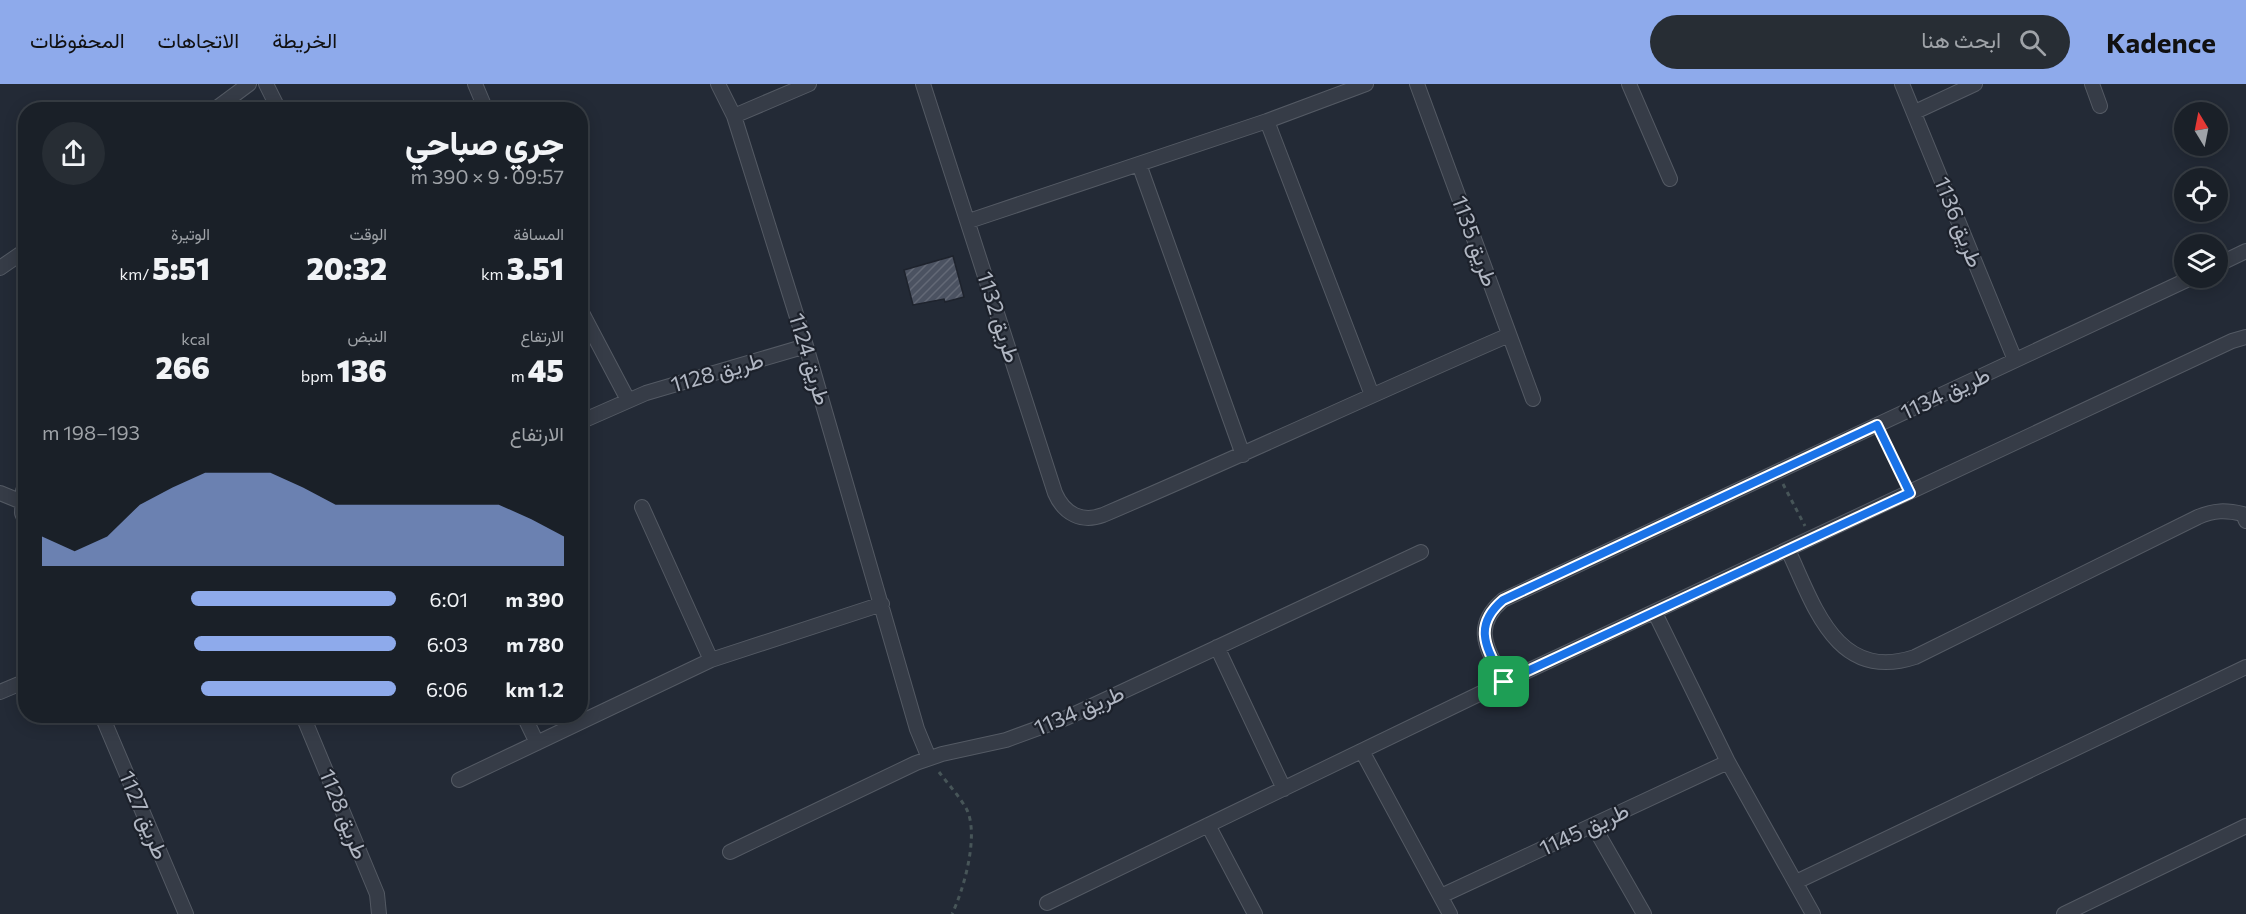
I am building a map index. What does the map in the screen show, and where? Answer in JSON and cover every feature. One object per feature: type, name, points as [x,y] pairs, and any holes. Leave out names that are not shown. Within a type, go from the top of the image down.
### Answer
[{"type":"street","points":[[225,102],[249,84]]},
{"type":"street","points":[[266,84],[275,102]]},
{"type":"street","points":[[475,84],[483,102]]},
{"type":"street","name":"طريق 1124","points":[[718,84],[734,116],[806,346],[917,729],[929,758]]},
{"type":"street","points":[[734,116],[809,84]]},
{"type":"street","name":"طريق 1132","points":[[923,84],[1059,502],[1065,510],[1080,518],[1103,515],[1244,455]]},
{"type":"street","points":[[969,221],[1267,121],[1366,84]]},
{"type":"street","name":"طريق 1135","points":[[1417,84],[1533,399]]},
{"type":"street","points":[[1629,84],[1670,179]]},
{"type":"street","name":"طريق 1136","points":[[1902,84],[2015,360]]},
{"type":"street","points":[[1915,112],[1975,84]]},
{"type":"street","points":[[2092,84],[2100,106]]},
{"type":"street","points":[[1267,121],[1372,395]]},
{"type":"street","points":[[1139,164],[1244,455],[1372,395],[1509,335]]},
{"type":"street","points":[[2228,260],[2246,252]]},
{"type":"street","points":[[0,268],[18,256]]},
{"type":"street","name":"طريق 1134","points":[[1504,682],[1484,640],[1490,614],[1503,600],[2174,286]]},
{"type":"street","points":[[588,324],[628,400]]},
{"type":"street","points":[[1047,903],[1504,682],[2232,341],[2246,337]]},
{"type":"street","name":"طريق 1128","points":[[588,418],[628,400],[806,346]]},
{"type":"street","points":[[0,493],[18,494]]},
{"type":"street","points":[[642,507],[711,660]]},
{"type":"street","points":[[1788,550],[1822,621],[1834,639],[1861,658],[1888,663],[1915,657],[2212,511],[2228,510],[2243,514],[2246,521]]},
{"type":"street","name":"طريق 1134","points":[[730,852],[929,758],[1036,730],[1421,552]]},
{"type":"street","points":[[588,719],[711,660],[882,604]]},
{"type":"street","points":[[1655,613],[1728,762],[1812,914]]},
{"type":"street","points":[[1217,647],[1284,789]]},
{"type":"street","points":[[1796,882],[2246,667]]},
{"type":"street","points":[[0,692],[18,684]]},
{"type":"street","name":"طريق 1127","points":[[105,723],[186,914]]},
{"type":"street","name":"طريق 1128","points":[[306,723],[377,894],[379,914]]},
{"type":"street","points":[[527,723],[537,743]]},
{"type":"street","points":[[459,780],[579,723]]},
{"type":"street","points":[[1362,751],[1450,914]]},
{"type":"street","name":"طريق 1145","points":[[1441,896],[1728,762]]},
{"type":"street","points":[[1208,825],[1255,914]]},
{"type":"street","points":[[1593,825],[1644,914]]},
{"type":"street","points":[[2064,914],[2246,826]]},
{"type":"path","points":[[1877,425],[1910,493]]},
{"type":"path","points":[[1776,471],[1811,539]]},
{"type":"path","points":[[929,758],[967,810],[971,831],[964,879],[952,914]]},
{"type":"building","points":[[953,256],[964,297],[945,302],[944,299],[913,305],[904,270]]},
{"type":"route","points":[[1877,425],[1910,493],[1504,682],[1484,640],[1486,622],[1495,606],[1503,600],[1877,425]]}]
